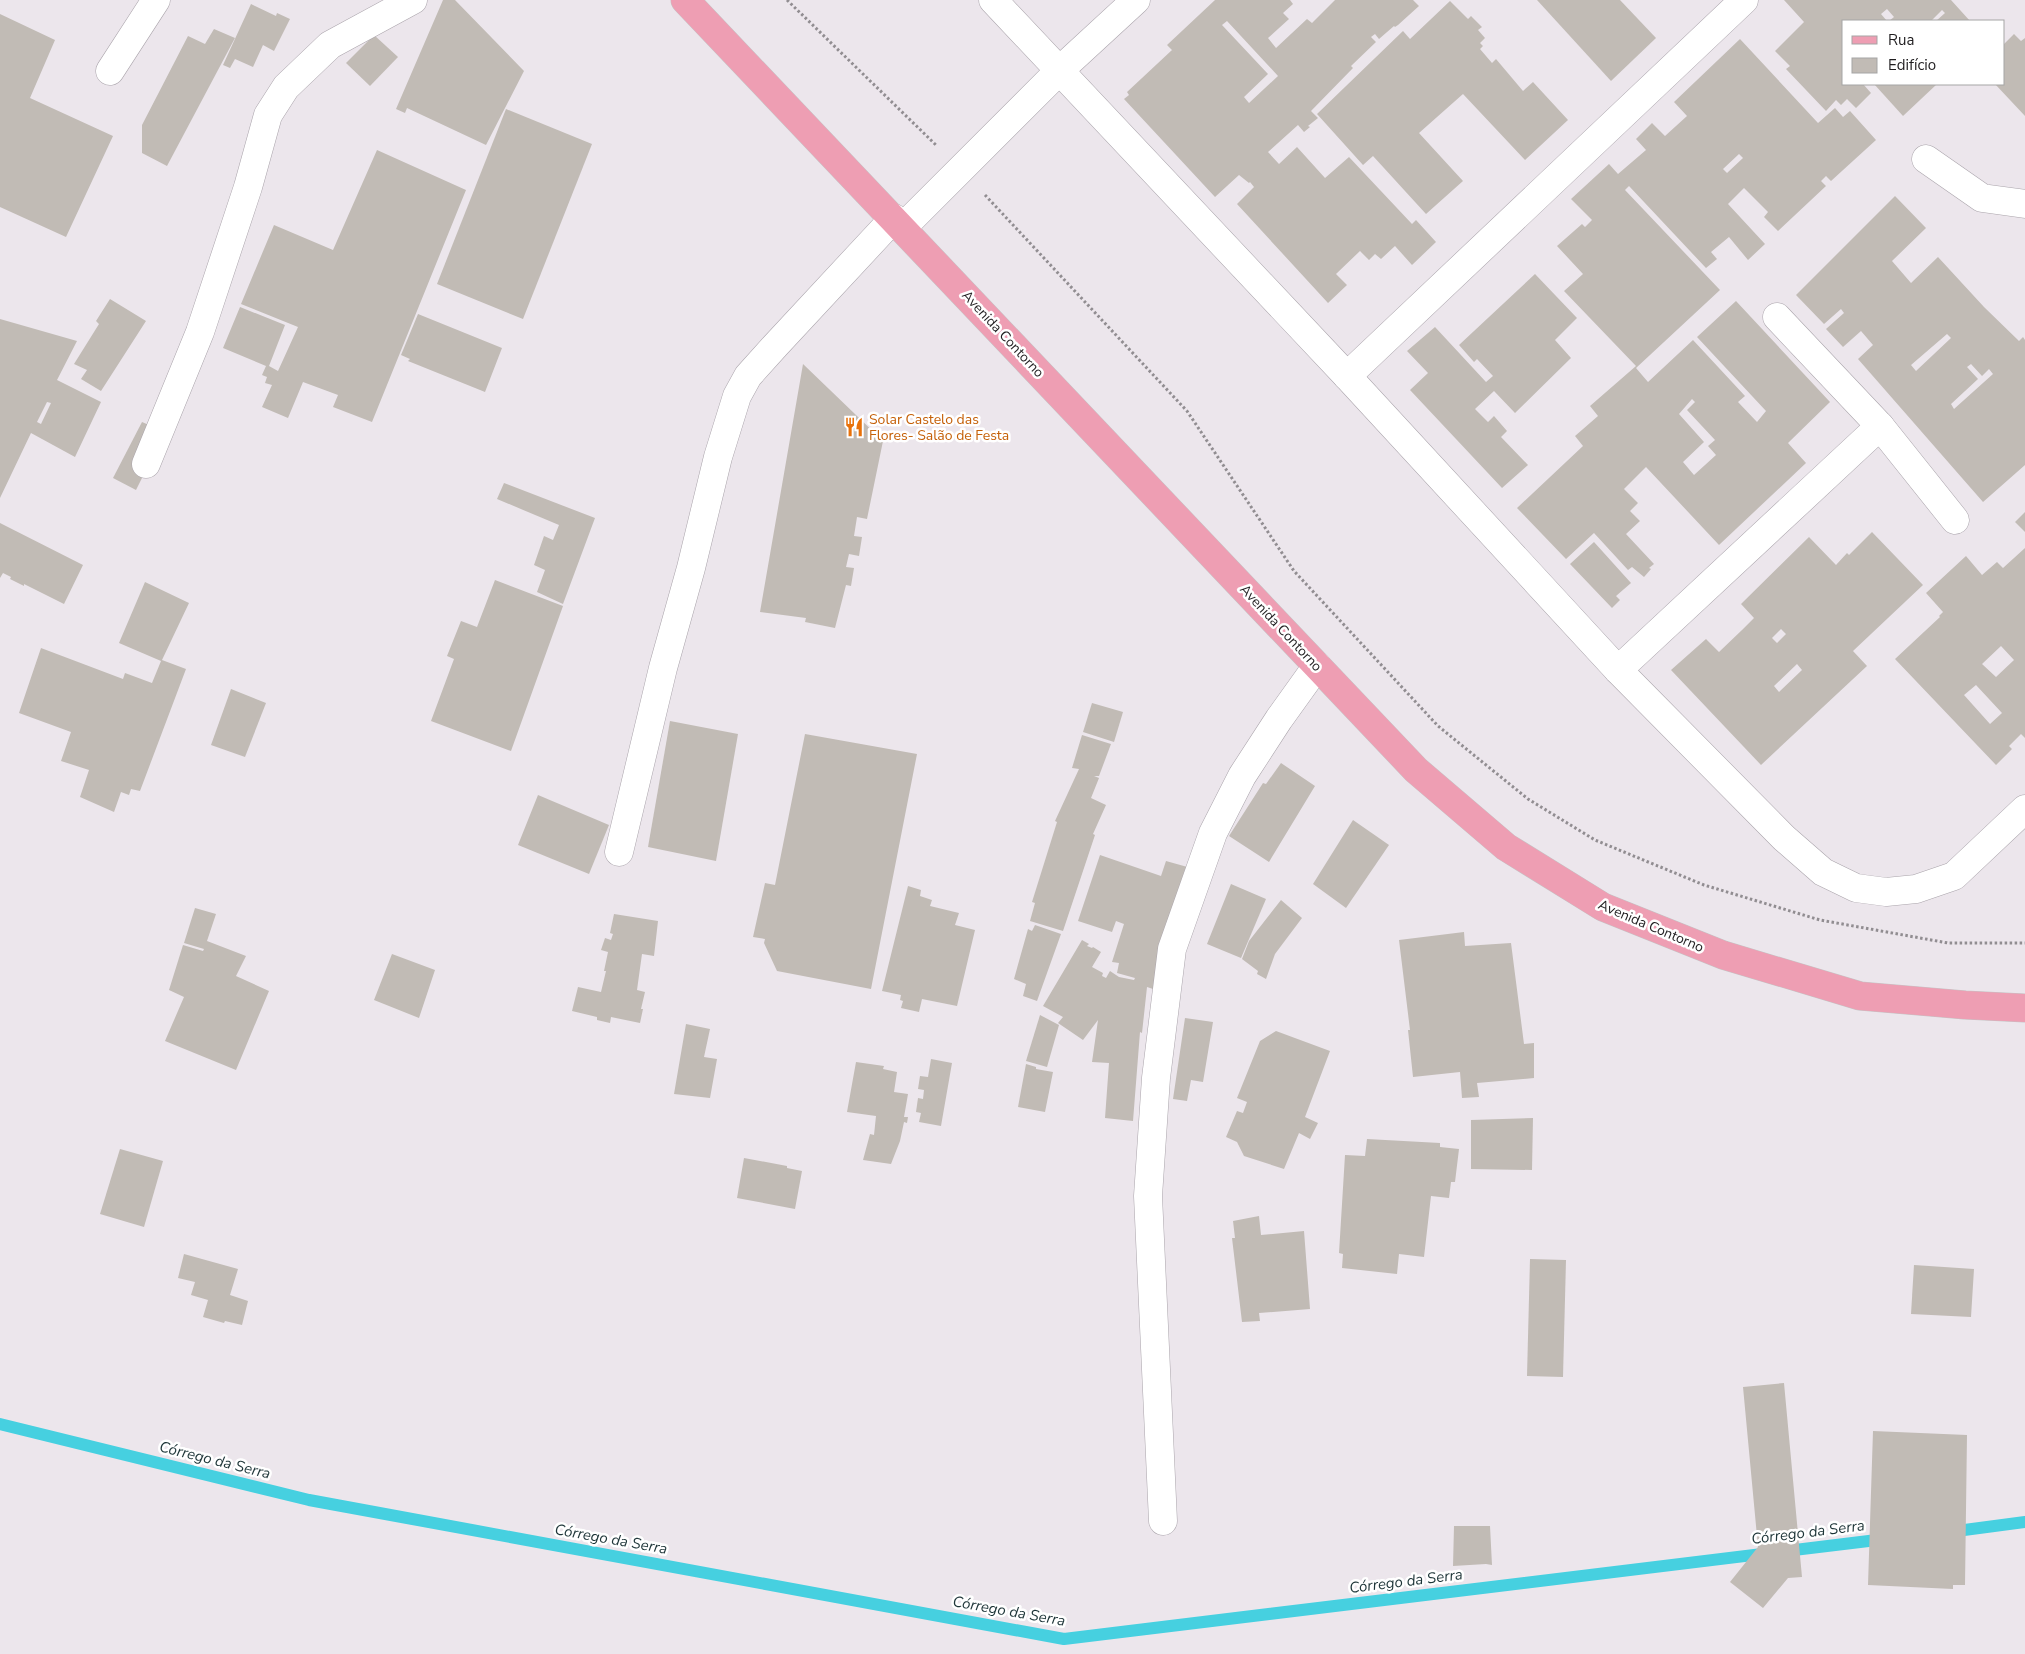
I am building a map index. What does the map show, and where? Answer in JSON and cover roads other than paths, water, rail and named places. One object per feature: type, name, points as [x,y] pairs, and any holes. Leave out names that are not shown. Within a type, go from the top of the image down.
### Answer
[{"type":"main road","name":"Avenida Contorno","points":[[685,0],[1416,770],[1506,847],[1603,907],[1723,955],[1860,996],[2025,1008]]},
{"type":"street","points":[[110,71],[156,0]]},
{"type":"street","points":[[146,464],[200,332],[248,187],[268,115],[286,87],[330,46],[413,0]]},
{"type":"street","points":[[993,0],[1347,376],[1618,670],[1784,838],[1823,872],[1856,888],[1886,892],[1916,889],[1954,876],[2025,809]]},
{"type":"street","points":[[619,852],[662,668],[691,568],[718,457],[737,396],[748,376],[898,223],[961,170],[1060,70],[1136,0]]},
{"type":"street","points":[[1347,376],[1744,0]]},
{"type":"street","points":[[1926,159],[1982,198],[2025,204]]},
{"type":"street","points":[[1777,317],[1880,426],[1955,520]]},
{"type":"street","points":[[1618,670],[1880,426]]},
{"type":"street","points":[[1163,1521],[1148,1196],[1156,1078],[1172,949],[1192,889],[1217,825],[1242,776],[1279,719],[1317,666]]},
{"type":"waterway","name":"Córrego da Serra","points":[[0,1424],[309,1500],[1064,1639],[1885,1539]]},
{"type":"waterway","name":"Córrego da Serra","points":[[1949,1532],[2025,1522]]},
{"type":"place","name":"Solar Castelo das Flores- Salão de Festa","points":[[854,427]]}]
